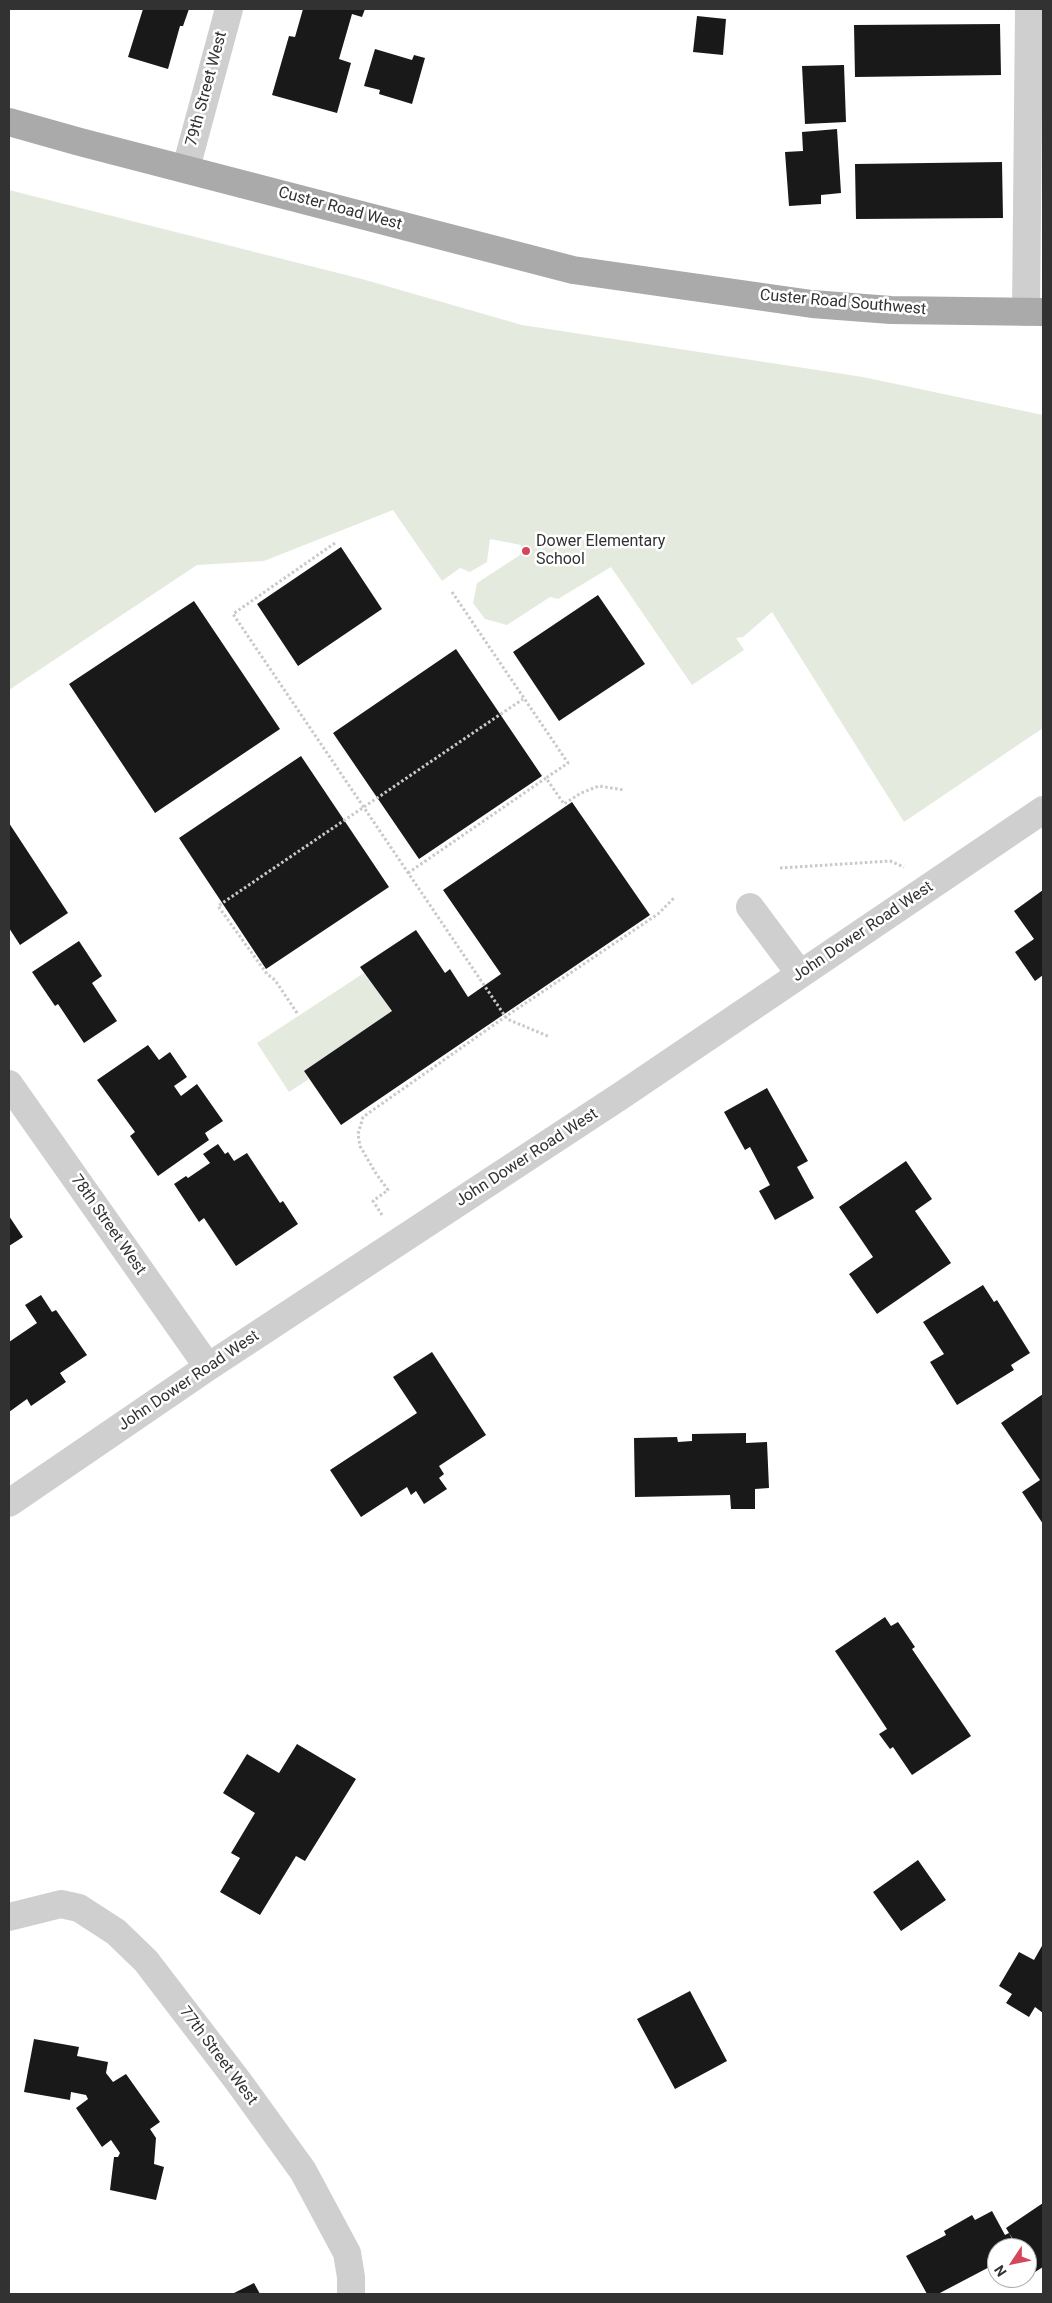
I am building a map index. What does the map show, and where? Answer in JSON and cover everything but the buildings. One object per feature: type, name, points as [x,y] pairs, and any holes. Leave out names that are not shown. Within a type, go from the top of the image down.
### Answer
[{"type":"main road","name":"Custer Road West","points":[[9,122],[573,270],[673,284]]},
{"type":"main road","name":"Custer Road Southwest","points":[[673,284],[812,304],[881,310],[1035,312]]},
{"type":"street","name":"79th Street West","points":[[186,168],[229,9]]},
{"type":"street","points":[[1029,9],[1035,312]]},
{"type":"street","name":"John Dower Road West","points":[[9,1503],[208,1367],[622,1095],[1043,810]]},
{"type":"street","points":[[750,907],[800,974]]},
{"type":"street","name":"78th Street West","points":[[9,1084],[208,1367]]},
{"type":"street","name":"77th Street West","points":[[9,1917],[62,1904],[79,1908],[116,1932],[146,1962],[238,2081],[303,2170],[347,2253],[351,2277],[351,2294]]},
{"type":"path","points":[[335,543],[233,614],[506,1017],[550,1037]]},
{"type":"path","points":[[408,873],[568,763],[452,592]]},
{"type":"path","points":[[297,1013],[275,980],[267,974],[218,906],[523,699]]},
{"type":"path","points":[[546,778],[564,804],[581,793],[599,786],[624,790]]},
{"type":"path","points":[[780,868],[890,861],[906,868]]},
{"type":"path","points":[[386,1221],[373,1201],[388,1190],[360,1146],[358,1134],[363,1117],[658,914],[674,897]]},
{"type":"shaded area","points":[[9,190],[362,279],[522,325],[863,377],[1043,415],[1043,728],[904,822],[772,612],[743,637],[736,638],[744,650],[692,685],[611,567],[558,599],[550,597],[507,625],[485,619],[473,603],[477,583],[520,555],[521,545],[490,539],[487,562],[470,572],[460,568],[442,581],[393,510],[264,561],[197,565],[9,690]]},
{"type":"shaded area","points":[[364,973],[392,1011],[304,1071],[309,1079],[289,1092],[257,1043]]},
{"type":"place","name":"Dower Elementary School","points":[[526,551]]}]
